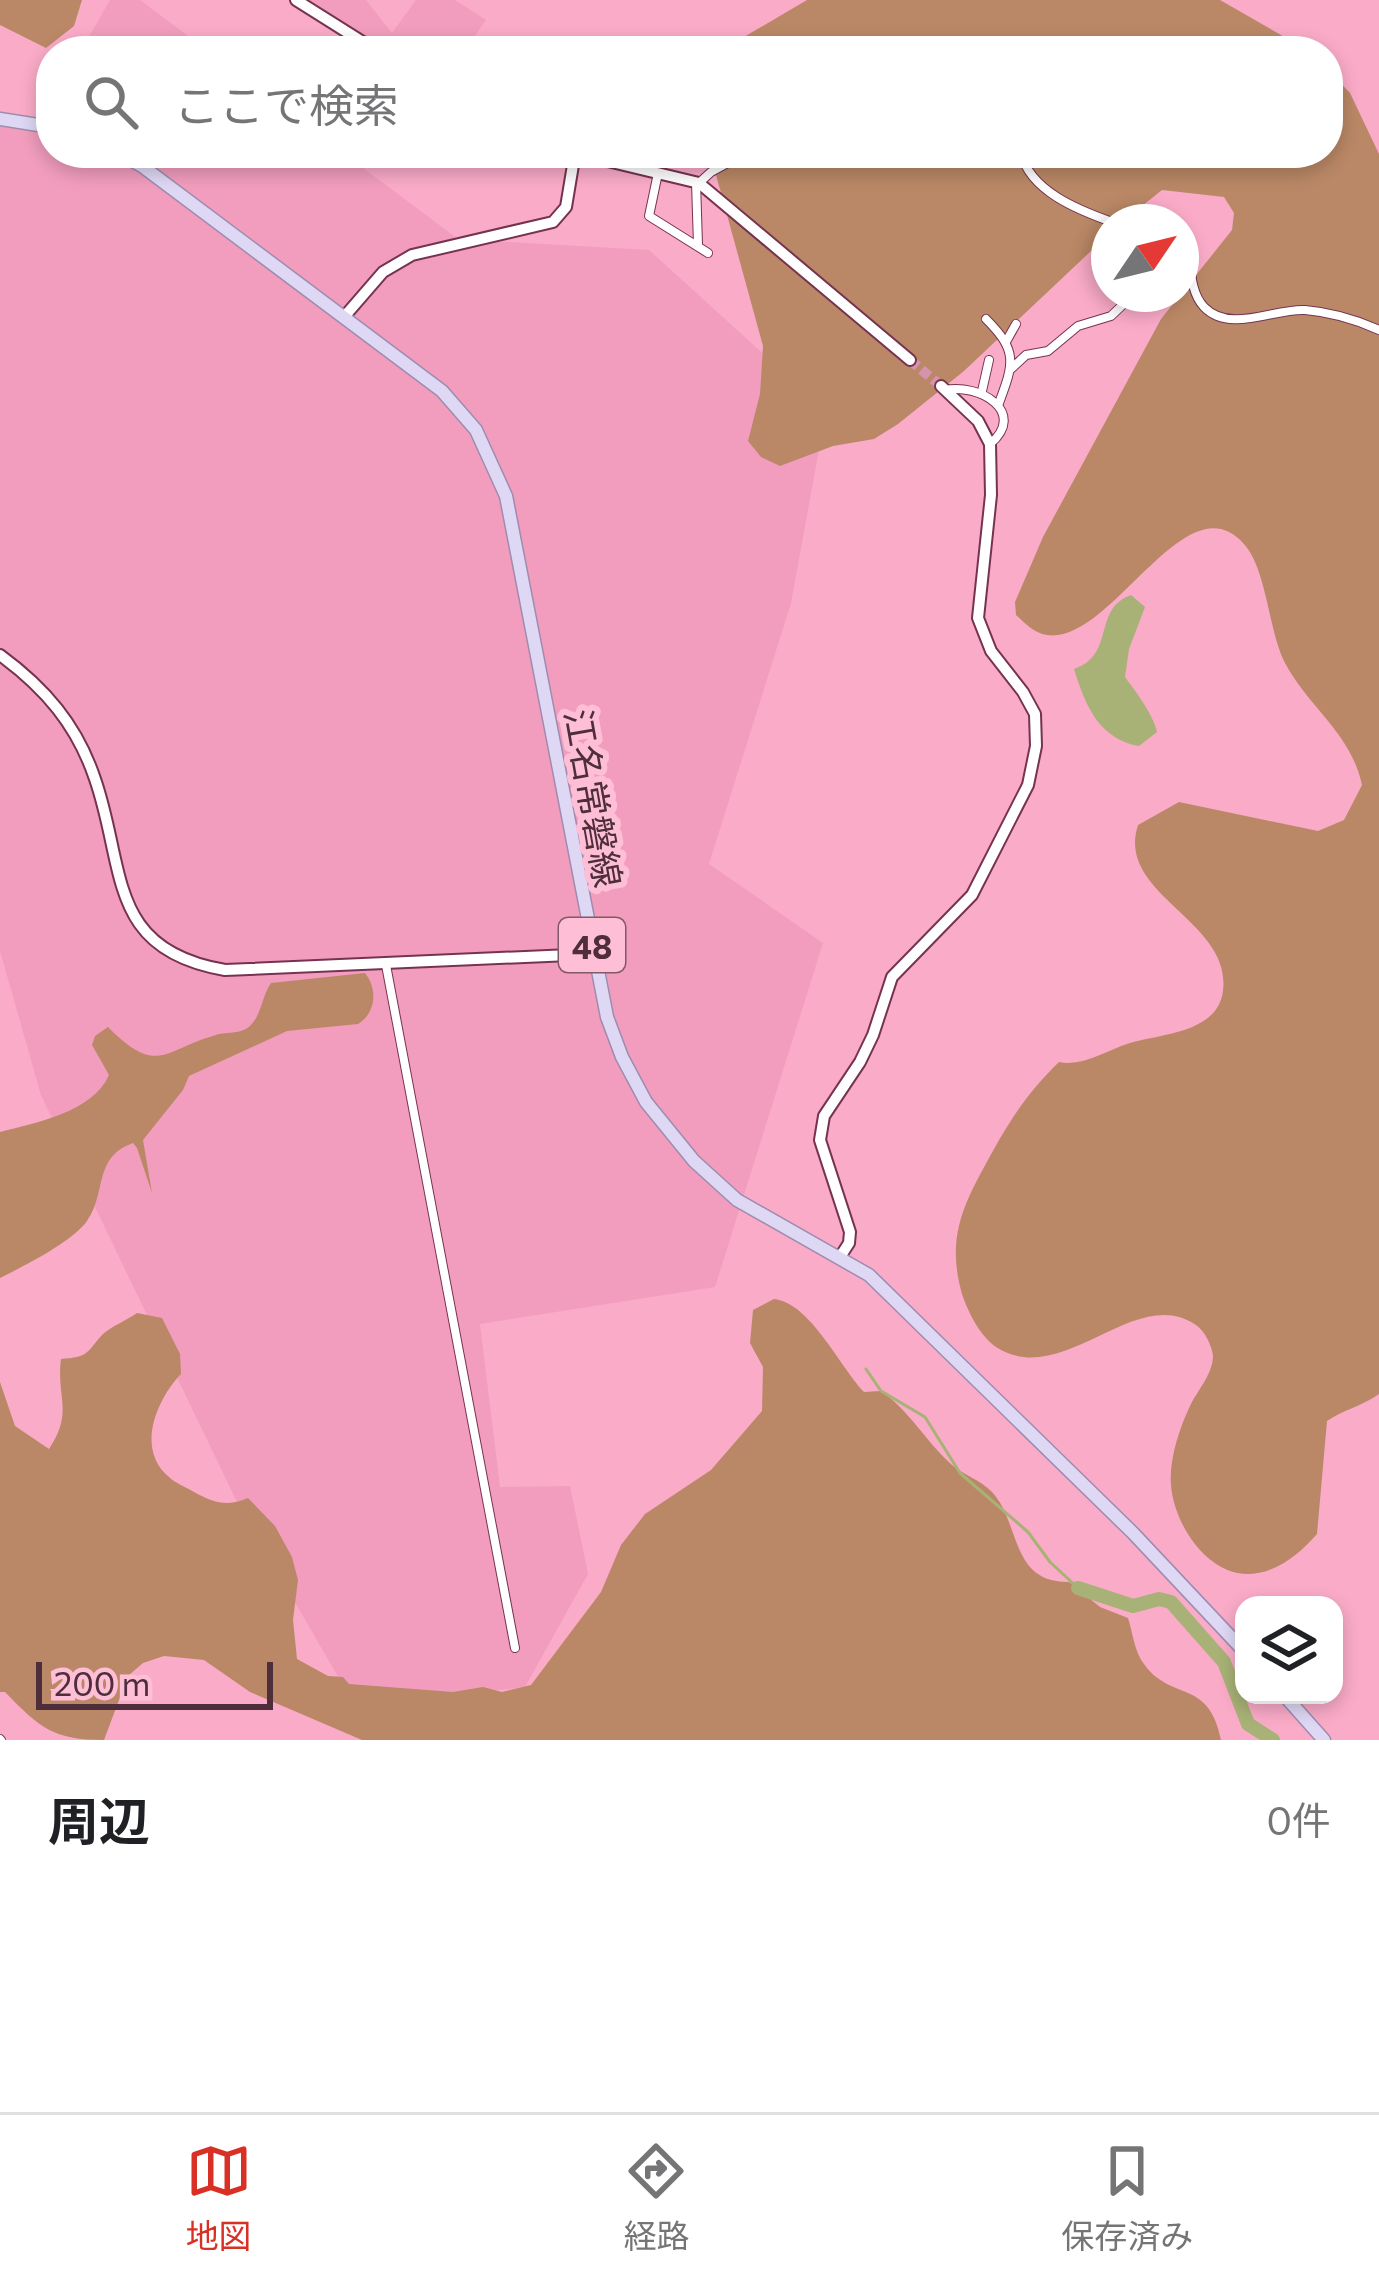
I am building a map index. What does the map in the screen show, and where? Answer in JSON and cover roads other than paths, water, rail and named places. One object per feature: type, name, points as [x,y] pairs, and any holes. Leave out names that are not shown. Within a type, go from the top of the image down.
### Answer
[{"type":"main road","points":[[0,118],[36,124]]},
{"type":"main road","name":"江名常磐線","points":[[139,168],[442,391],[476,430],[499,476],[528,598],[607,1017],[646,1102],[694,1161],[737,1200],[869,1275],[1133,1532],[1235,1641]]},
{"type":"main road","points":[[1291,1704],[1324,1740]]},
{"type":"street","points":[[296,0],[353,36]]},
{"type":"street","points":[[344,317],[383,272],[412,255],[553,222],[566,207],[572,168]]},
{"type":"street","points":[[647,168],[698,183],[910,360]]},
{"type":"street","points":[[698,245],[698,183],[718,168]]},
{"type":"street","points":[[1026,168],[1029,176],[1091,216]]},
{"type":"street","points":[[658,171],[648,214],[708,253]]},
{"type":"street","points":[[1199,300],[1217,316],[1242,318],[1308,310],[1379,330]]},
{"type":"street","points":[[990,444],[1000,434],[998,404],[1012,368],[1026,355],[1048,351],[1078,326],[1115,312]]},
{"type":"street","points":[[986,319],[1006,341],[1012,368]]},
{"type":"street","points":[[1006,341],[1016,323]]},
{"type":"street","points":[[982,391],[989,359]]},
{"type":"street","points":[[943,388],[982,391],[998,404]]},
{"type":"street","points":[[840,1257],[850,1232],[820,1140],[820,1125],[860,1062],[892,977],[972,895],[1028,785],[1036,746],[1037,724],[1030,705],[991,651],[978,618],[992,495],[990,444],[978,421],[943,388]]},
{"type":"street","points":[[0,655],[45,691],[79,740],[97,782],[124,899],[136,923],[189,963],[225,970],[593,954]]},
{"type":"street","points":[[386,965],[515,1648]]},
{"type":"waterway","points":[[866,1369],[881,1391],[925,1417],[960,1473],[1028,1532],[1078,1588]]},
{"type":"waterway","points":[[1078,1588],[1133,1606],[1159,1599],[1171,1602],[1224,1662],[1248,1724],[1273,1740]]},
{"type":"tunnel","points":[[910,360],[941,386]]}]
